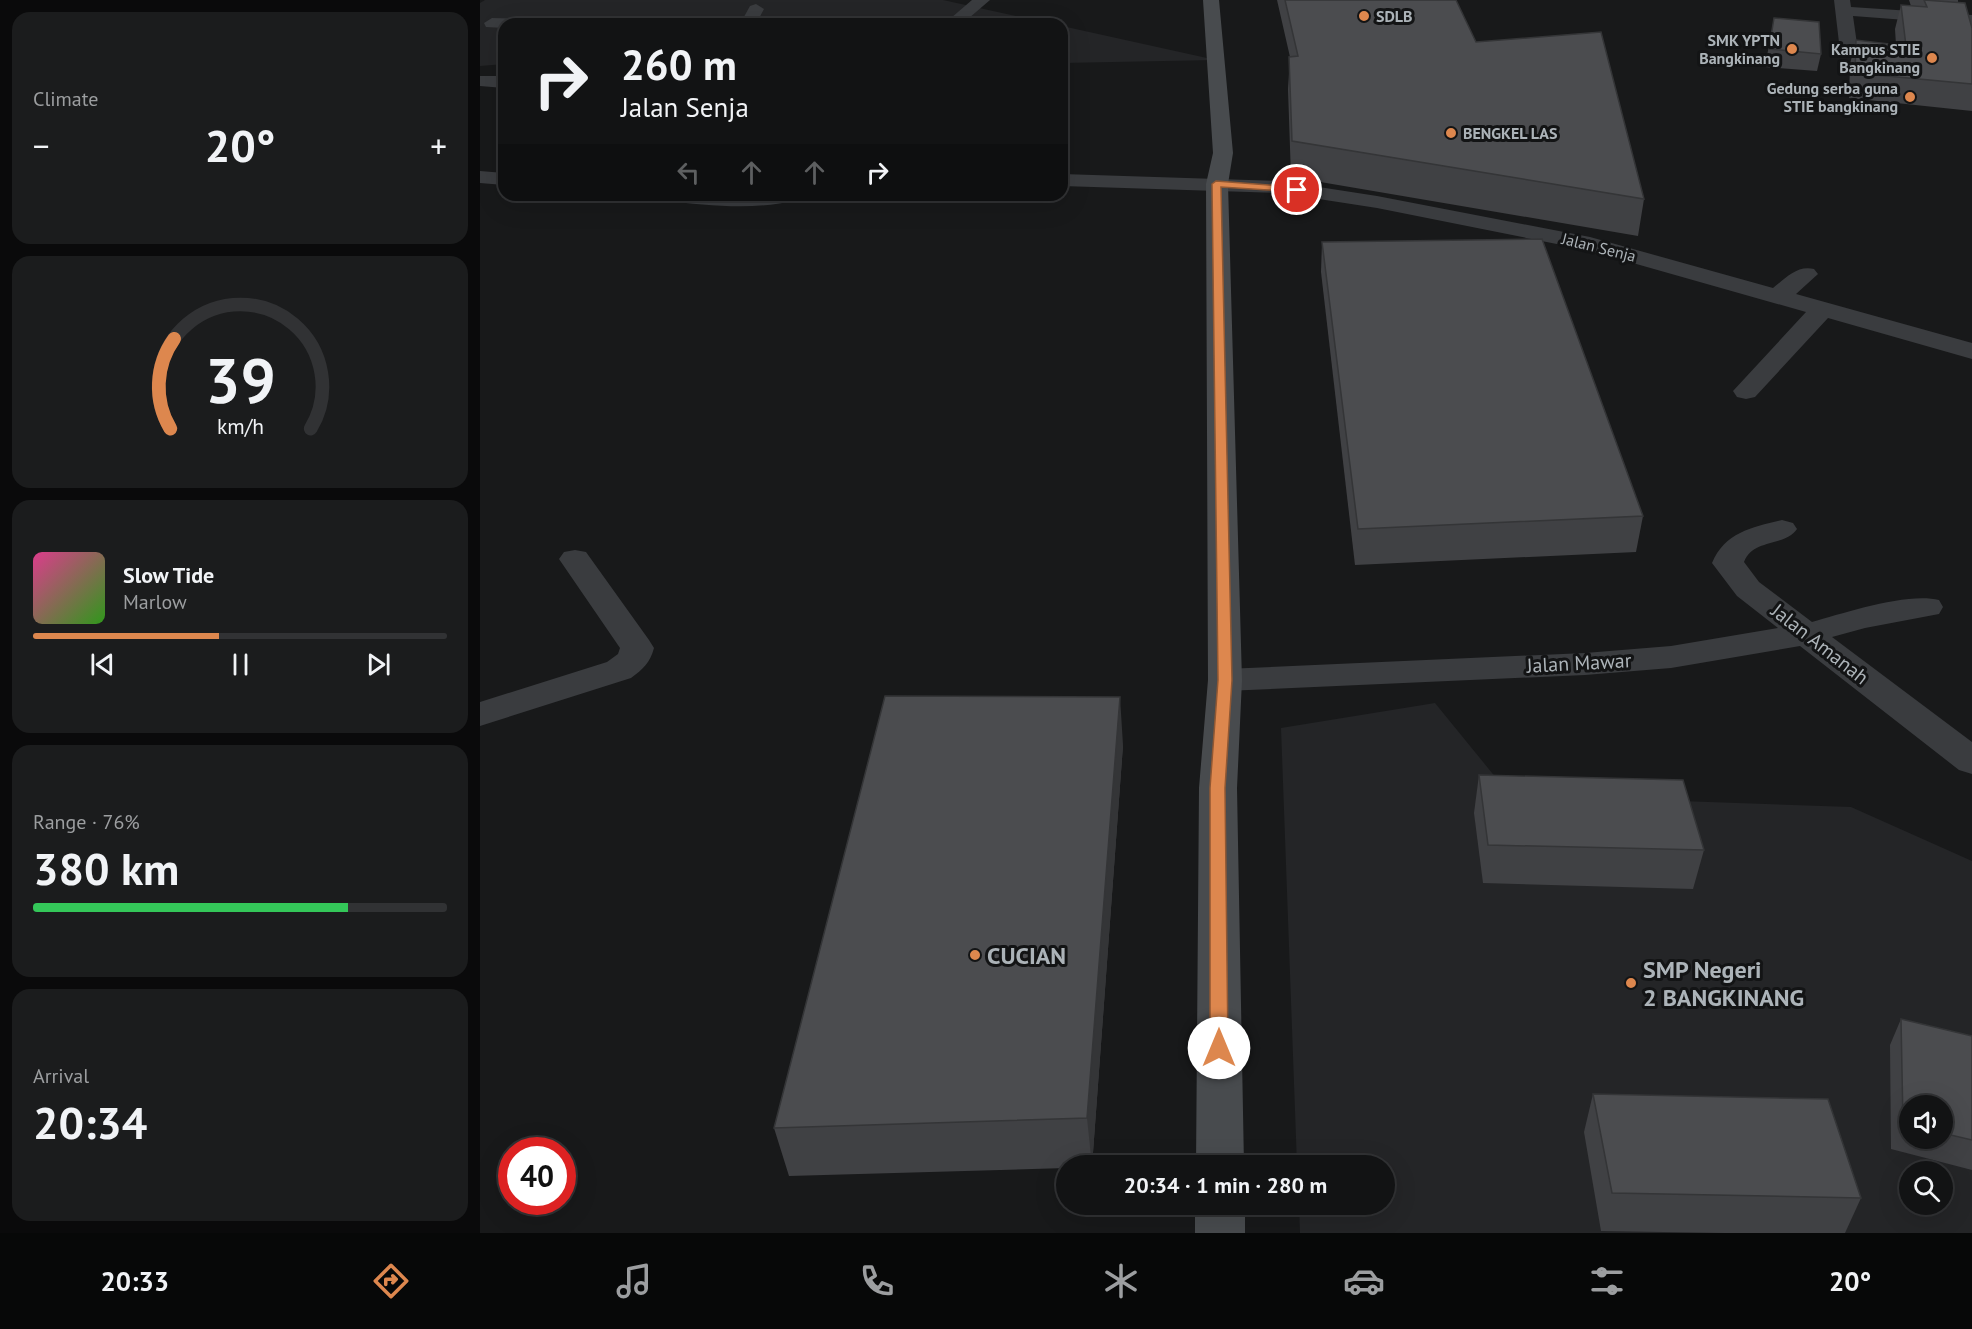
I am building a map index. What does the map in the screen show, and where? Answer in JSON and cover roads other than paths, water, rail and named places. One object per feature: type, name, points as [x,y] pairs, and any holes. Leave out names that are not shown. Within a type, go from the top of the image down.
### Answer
[{"type":"street","points":[[960,18],[982,0]]},
{"type":"street","points":[[1211,0],[1223,153],[1216,184],[1225,680],[1218,788],[1220,1155]]},
{"type":"street","points":[[1849,51],[1844,5],[1972,21]]},
{"type":"street","points":[[751,18],[756,9]]},
{"type":"street","points":[[492,23],[498,23]]},
{"type":"street","points":[[480,81],[498,82]]},
{"type":"street","points":[[480,177],[498,178]]},
{"type":"street","name":"Jalan Senja","points":[[1068,180],[1280,188],[1330,194],[1533,231],[1673,265],[1972,351]]},
{"type":"street","points":[[1778,296],[1806,274]]},
{"type":"street","points":[[1746,391],[1823,309]]},
{"type":"street","name":"Jalan Amanah","points":[[1782,529],[1746,539],[1730,554],[1728,563],[1748,589],[1972,761]]},
{"type":"street","points":[[480,714],[618,670],[634,659],[637,648],[575,559]]},
{"type":"street","name":"Jalan Mawar","points":[[1225,680],[1585,664],[1671,657],[1806,634],[1862,618],[1928,607]]},
{"type":"street","points":[[1220,1215],[1220,1233]]},
{"type":"place","name":"SDLB","points":[[1364,16]]},
{"type":"place","name":"SMK YPTN Bangkinang","points":[[1792,49]]},
{"type":"place","name":"Kampus STIE Bangkinang","points":[[1932,58]]},
{"type":"place","name":"Gedung serba guna STIE bangkinang","points":[[1910,97]]},
{"type":"place","name":"BENGKEL LAS","points":[[1451,133]]},
{"type":"place","name":"CUCIAN","points":[[975,955]]},
{"type":"place","name":"SMP Negeri 2 BANGKINANG","points":[[1631,983]]}]
